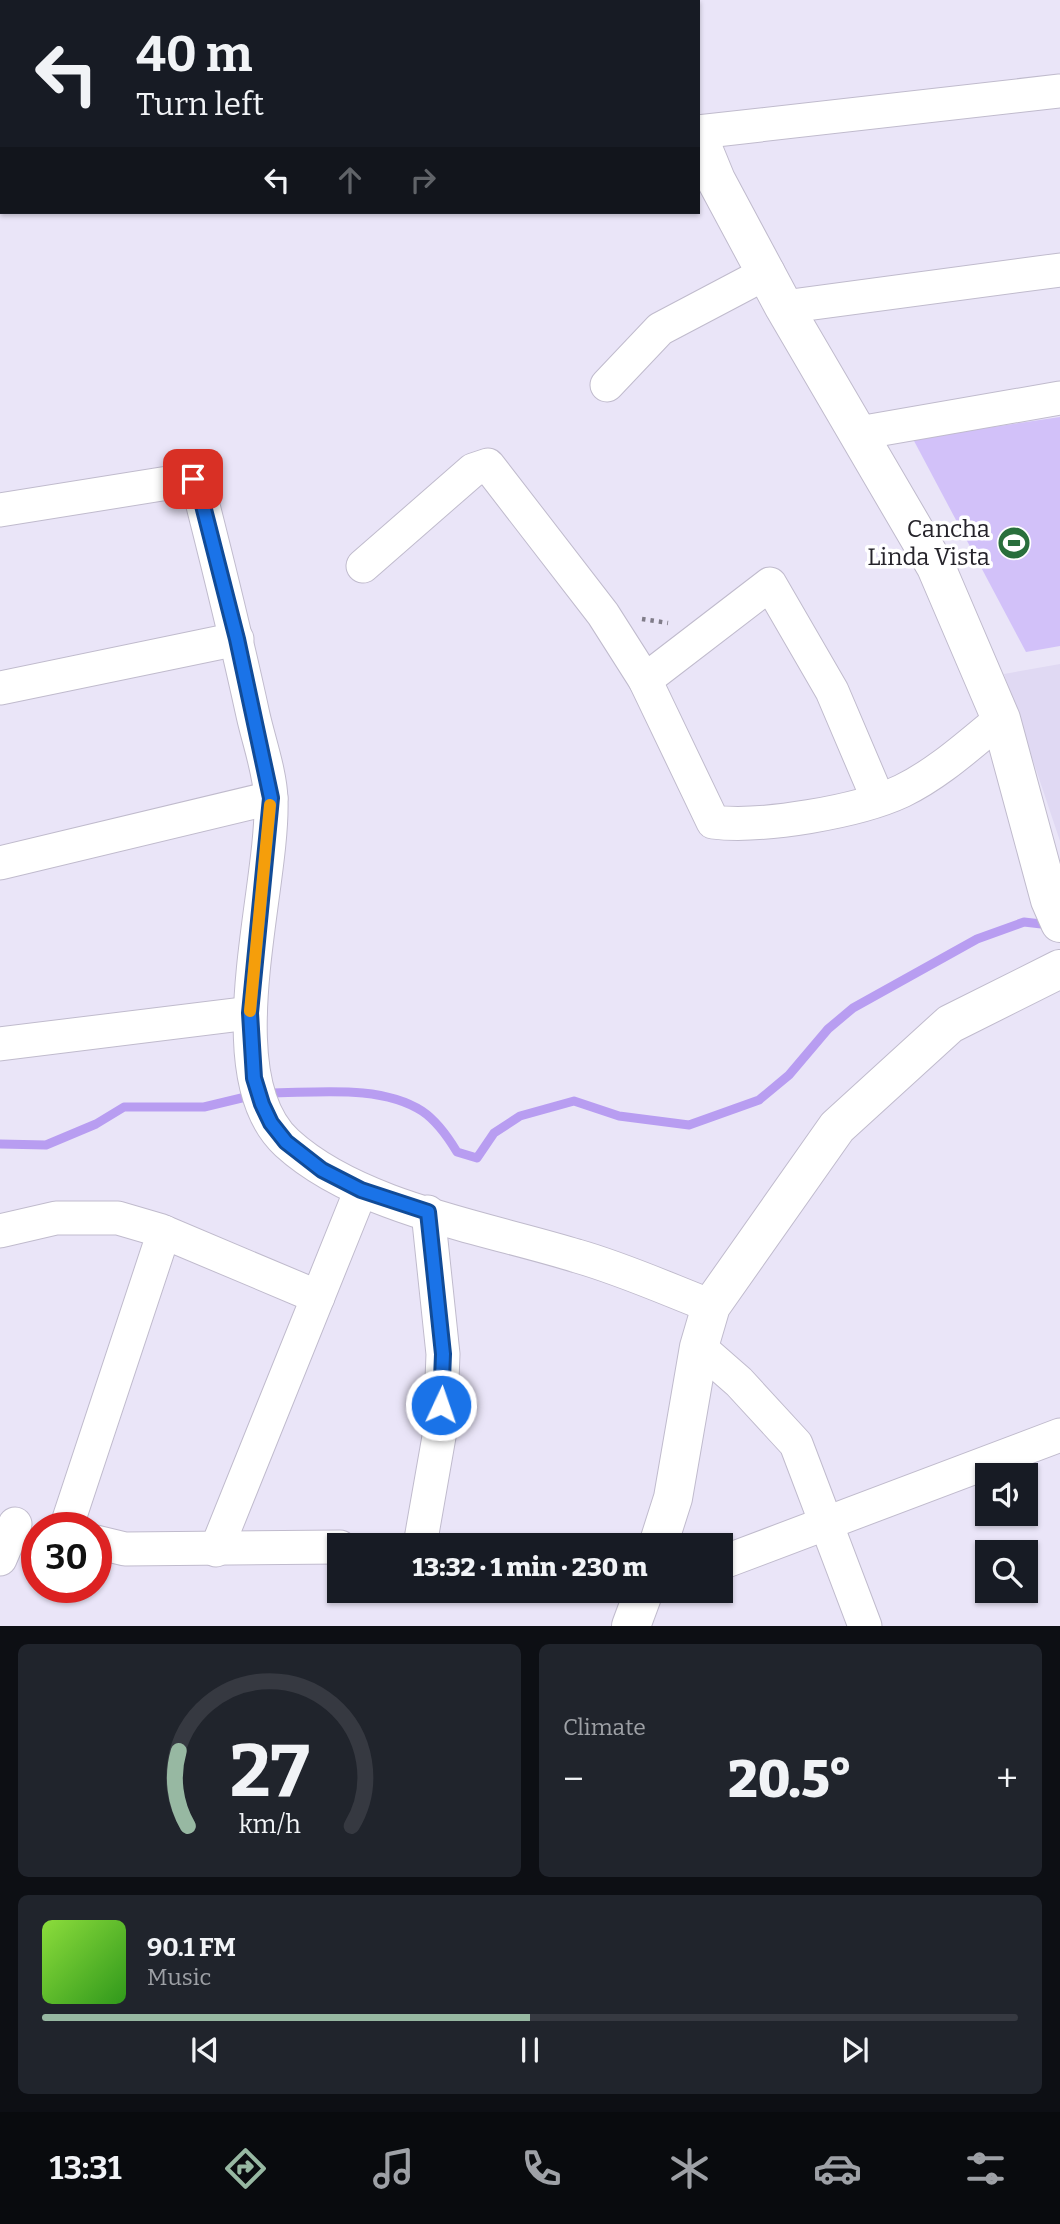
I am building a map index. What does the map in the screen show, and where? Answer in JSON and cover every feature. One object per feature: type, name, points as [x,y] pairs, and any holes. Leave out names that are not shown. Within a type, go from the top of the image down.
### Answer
[{"type":"street","points":[[700,134],[1060,91]]},
{"type":"street","points":[[700,139],[716,180],[785,307],[936,567],[1001,719],[1055,911]]},
{"type":"street","points":[[785,307],[1060,270]]},
{"type":"street","points":[[607,385],[660,329],[768,272]]},
{"type":"street","points":[[859,433],[1060,398]]},
{"type":"street","points":[[363,566],[473,470],[488,465],[603,614],[645,680],[713,822],[739,825],[767,823],[878,799],[902,791],[945,765],[1001,719]]},
{"type":"street","points":[[0,510],[193,479],[197,482],[237,639],[271,798],[250,1013],[258,1091],[271,1123],[286,1142],[322,1170],[361,1190],[581,1257],[711,1306]]},
{"type":"street","points":[[645,680],[696,644],[770,584],[832,691],[878,799]]},
{"type":"street","points":[[0,688],[237,639]]},
{"type":"street","points":[[0,863],[271,798]]},
{"type":"street","points":[[662,1533],[673,1498],[699,1348],[711,1306],[837,1127],[950,1024],[1060,970]]},
{"type":"street","points":[[0,1044],[250,1013]]},
{"type":"street","points":[[216,1550],[361,1190]]},
{"type":"street","points":[[423,1533],[440,1431],[443,1354],[428,1212]]},
{"type":"street","points":[[1,1233],[56,1218],[118,1218],[164,1232],[318,1297]]},
{"type":"street","points":[[71,1512],[164,1232]]},
{"type":"street","points":[[699,1348],[739,1382],[796,1444],[823,1523],[865,1626]]},
{"type":"street","points":[[733,1558],[1060,1435]]},
{"type":"street","points":[[0,1559],[17,1524]]},
{"type":"street","points":[[112,1546],[125,1549],[216,1550],[327,1547]]},
{"type":"path","points":[[603,614],[668,623],[696,644]]},
{"type":"shaded area","name":"Cancha Linda Vista","points":[[1060,417],[1060,646],[1026,652],[913,439]]},
{"type":"shaded area","points":[[1060,664],[1060,841],[1004,674]]},
{"type":"waterway","points":[[268,1093],[367,1093],[405,1102],[433,1120],[457,1152],[477,1158],[494,1133],[520,1116],[574,1101],[619,1116],[689,1125],[759,1100],[789,1075],[828,1029],[853,1008],[977,939],[1024,922],[1050,925]]},
{"type":"waterway","points":[[0,1144],[46,1145],[96,1124],[124,1107],[204,1107],[254,1095]]},
{"type":"slow traffic","points":[[250,1011],[270,805]]},
{"type":"place","name":"Cancha Linda Vista","points":[[1014,543]]},
{"type":"route","points":[[193,479],[197,482],[237,639],[271,798],[250,1013],[254,1078],[271,1123],[286,1142],[322,1170],[361,1190],[428,1212],[443,1354],[441,1405]]}]
